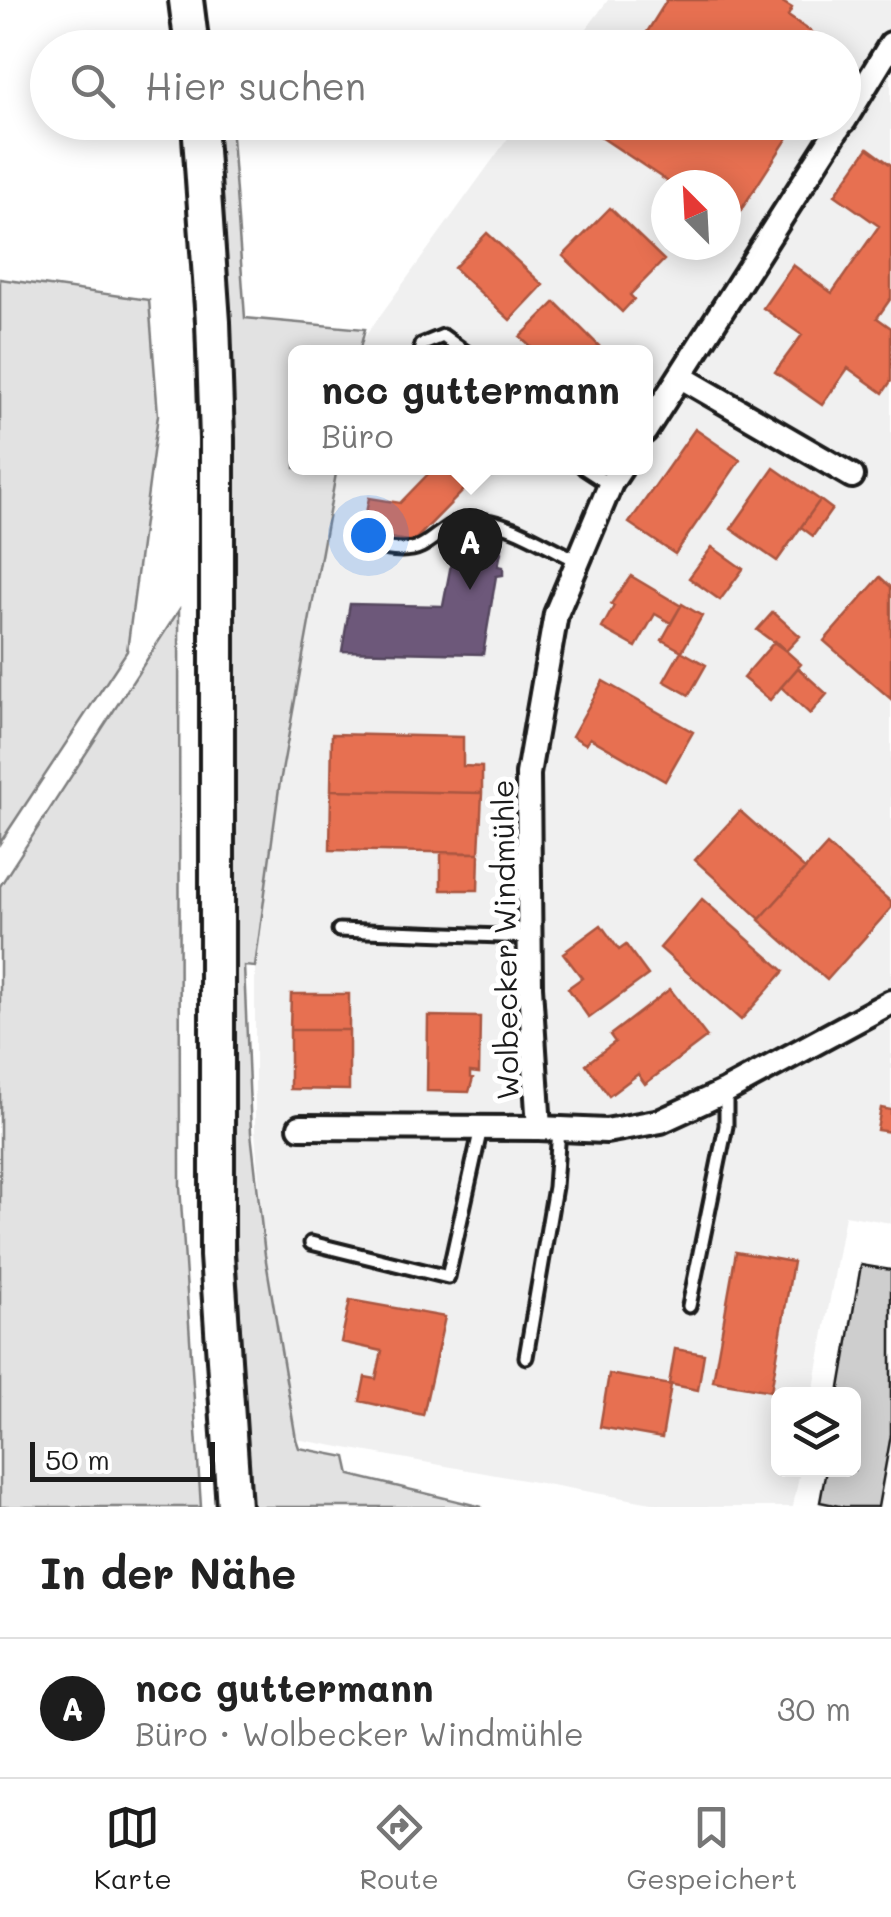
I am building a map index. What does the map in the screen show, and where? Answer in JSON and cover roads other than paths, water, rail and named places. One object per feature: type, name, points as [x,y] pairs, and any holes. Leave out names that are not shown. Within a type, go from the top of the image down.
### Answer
[{"type":"main road","points":[[186,0],[190,30]]},
{"type":"main road","points":[[200,140],[214,322],[217,439],[217,1256],[234,1507]]},
{"type":"street","points":[[861,93],[891,44]]},
{"type":"street","points":[[653,419],[832,140]]},
{"type":"street","points":[[681,377],[852,476]]},
{"type":"street","name":"Wolbecker Windmühle","points":[[549,1129],[530,937],[528,774],[556,614],[615,476]]},
{"type":"street","name":"Wolbecker Windmühle","points":[[300,1128],[606,1130],[661,1121],[726,1092],[891,1002]]},
{"type":"lane","points":[[424,345],[443,336],[455,345]]},
{"type":"lane","points":[[359,544],[402,550],[418,548],[449,526],[466,520],[486,521],[578,561]]},
{"type":"lane","points":[[339,930],[530,937]]},
{"type":"lane","points":[[689,1306],[726,1126],[726,1092]]},
{"type":"lane","points":[[311,1243],[448,1277],[482,1128]]},
{"type":"lane","points":[[526,1357],[555,1187],[549,1129]]},
{"type":"place","name":"ncc guttermann","points":[[470,590]]}]
